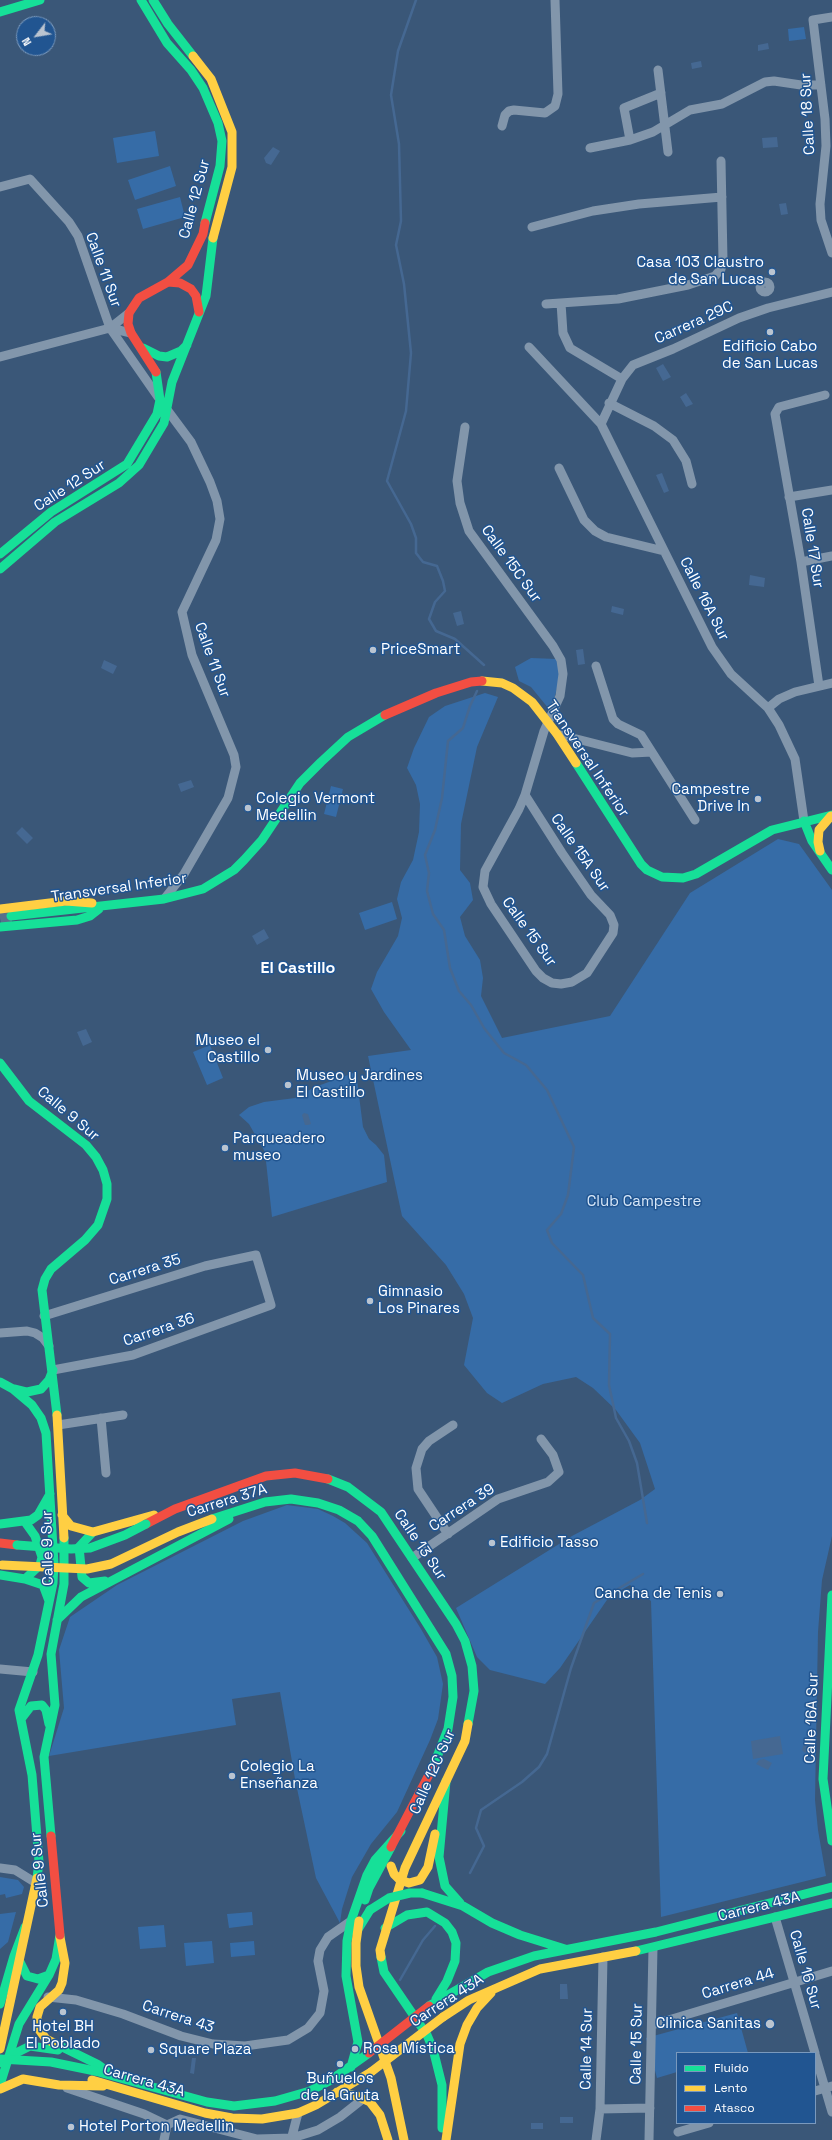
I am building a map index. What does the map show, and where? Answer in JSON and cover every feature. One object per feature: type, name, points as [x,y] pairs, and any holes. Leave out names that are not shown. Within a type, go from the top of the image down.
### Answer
[{"type":"main road","points":[[0,12],[40,0]]},
{"type":"main road","name":"Calle 12 Sur","points":[[0,554],[56,508],[128,464],[153,421],[160,400],[156,371],[131,333],[128,324],[129,313],[139,298],[168,282],[188,264],[203,234],[209,204],[220,166],[222,141],[218,123],[203,88],[191,70],[168,43],[141,0]]},
{"type":"main road","name":"Calle 12 Sur","points":[[0,569],[66,514],[130,475],[139,465],[164,423],[168,411],[172,382],[206,296],[211,244],[232,167],[232,132],[219,96],[210,79],[168,24],[153,0]]},
{"type":"main road","points":[[168,282],[180,283],[191,289],[198,302],[199,314]]},
{"type":"main road","points":[[140,346],[150,352],[167,357],[181,351],[187,345]]},
{"type":"main road","name":"Transversal Inferior","points":[[11,916],[164,899],[195,893],[218,881],[244,860],[262,840],[300,783],[320,762],[348,737],[379,718],[436,693],[471,682],[492,681],[513,688],[523,694],[541,712],[557,734],[626,844],[641,864],[654,874],[671,878],[696,874],[709,868],[772,830],[832,815]]},
{"type":"main road","points":[[820,854],[818,842],[819,830],[824,822],[832,815]]},
{"type":"main road","name":"Calle 16A Sur","points":[[804,821],[812,842],[832,870]]},
{"type":"main road","points":[[772,830],[792,832],[812,842]]},
{"type":"main road","points":[[0,909],[71,901],[86,902],[100,907],[90,916],[77,920],[0,927]]},
{"type":"main road","name":"Calle 9 Sur","points":[[0,1064],[4,1071],[33,1105],[86,1145],[96,1157],[103,1170],[107,1184],[107,1199],[103,1215],[98,1225],[85,1240],[51,1270],[45,1279],[42,1290],[44,1316],[53,1370],[58,1425],[64,1584],[51,1654],[55,1705],[44,1757],[44,1772],[60,1937],[56,1959],[49,1975],[19,2024],[0,2085]]},
{"type":"main road","points":[[13,1389],[27,1392],[41,1389],[49,1380],[53,1370]]},
{"type":"main road","name":"Calle 9 Sur","points":[[0,1382],[13,1389],[32,1405],[41,1418],[48,1441],[54,1564],[49,1601],[33,1672],[21,1703],[21,1719],[32,1775],[39,1851],[36,1883],[25,1927],[0,2049]]},
{"type":"main road","name":"Carrera 37A","points":[[0,1543],[71,1549],[90,1548],[125,1534],[175,1509],[266,1476],[294,1473],[330,1480]]},
{"type":"main road","name":"Calle 13 Sur","points":[[330,1480],[348,1487],[381,1512],[456,1624]]},
{"type":"main road","points":[[0,1524],[25,1522],[38,1515],[51,1492]]},
{"type":"main road","name":"Carrera 37A","points":[[1,1565],[87,1569],[111,1564],[178,1532],[212,1519],[273,1501],[291,1499],[318,1502],[339,1510],[358,1521],[372,1536],[435,1634],[446,1654],[452,1676],[453,1697],[448,1729],[433,1766]]},
{"type":"main road","points":[[57,1620],[81,1597],[254,1506]]},
{"type":"main road","points":[[62,1515],[71,1526],[93,1532],[175,1509]]},
{"type":"main road","points":[[25,1522],[35,1536],[42,1557],[40,1565],[26,1579]]},
{"type":"main road","points":[[93,1532],[79,1547],[82,1577],[89,1583],[113,1580]]},
{"type":"main road","points":[[0,1575],[26,1579],[45,1587],[49,1601]]},
{"type":"main road","name":"Calle 16A Sur","points":[[832,1595],[829,1714],[824,1791],[832,1842]]},
{"type":"main road","name":"Calle 12C Sur","points":[[385,1928],[405,1868],[464,1741],[473,1699],[474,1680],[469,1653],[456,1624]]},
{"type":"main road","points":[[21,1719],[31,1706],[42,1705],[46,1710],[50,1724]]},
{"type":"main road","name":"Calle 12C Sur","points":[[357,1931],[369,1888],[401,1831],[433,1766]]},
{"type":"main road","points":[[446,1781],[439,1857],[441,1873],[451,1895],[463,1906],[492,1923],[513,1932],[568,1950]]},
{"type":"main road","points":[[396,1840],[391,1866],[394,1874],[400,1880],[409,1884],[420,1880],[428,1867],[444,1800]]},
{"type":"main road","points":[[351,2067],[358,2042],[346,1976],[347,1941],[351,1921],[367,1875],[375,1860],[401,1831]]},
{"type":"main road","name":"Carrera 43A","points":[[0,2068],[32,2068],[93,2076],[111,2075],[183,2096],[207,2102],[234,2106],[275,2101],[310,2091],[351,2067],[431,2004],[462,1986],[508,1965],[534,1956],[656,1932],[832,1887]]},
{"type":"main road","points":[[404,2140],[391,2078],[360,1987],[356,1966],[357,1931],[370,1910],[389,1898],[400,1895],[422,1893],[463,1906]]},
{"type":"main road","points":[[761,1920],[771,1914],[832,1897]]},
{"type":"main road","name":"Carrera 43A","points":[[0,2059],[51,2062],[93,2076],[113,2087],[205,2113],[232,2118],[262,2119],[298,2113],[371,2072],[443,2017],[469,2000],[498,1986],[540,1970],[653,1948],[832,1903]]},
{"type":"main road","points":[[431,2004],[447,1981],[455,1961],[456,1943],[452,1932],[445,1922],[427,1912],[407,1915],[385,1928],[380,1950],[384,1972],[427,2036],[433,2049],[442,2085],[443,2107],[441,2140]]},
{"type":"main road","points":[[0,2004],[6,1979],[25,1927]]},
{"type":"main road","points":[[60,1937],[65,1963],[62,1983],[59,1990],[38,2012],[38,2028],[46,2039],[97,2064],[111,2075]]},
{"type":"main road","points":[[19,1960],[21,1967],[27,1976],[38,1979],[49,1975]]},
{"type":"main road","points":[[446,2140],[460,2044],[467,2025],[477,2008],[498,1986]]},
{"type":"main road","points":[[0,2065],[10,2056],[24,2048],[33,2046],[72,2053]]},
{"type":"main road","points":[[0,2089],[23,2079],[59,2085],[113,2087]]},
{"type":"main road","points":[[337,2092],[364,2098],[370,2102],[380,2115],[388,2140]]},
{"type":"street","points":[[502,126],[505,115],[514,110],[546,113],[555,106],[558,94],[555,0]]},
{"type":"street","name":"Calle 18 Sur","points":[[832,17],[813,20],[821,85],[826,146],[821,214],[832,253]]},
{"type":"street","points":[[658,70],[668,152]]},
{"type":"street","points":[[590,148],[630,140],[653,132],[690,110],[722,104],[765,82],[774,81],[802,85],[821,85]]},
{"type":"street","points":[[630,140],[624,108],[661,93]]},
{"type":"street","points":[[546,304],[618,299],[688,285],[707,280],[715,276],[721,269],[723,260],[721,161]]},
{"type":"street","name":"Calle 11 Sur","points":[[0,187],[30,180],[69,222],[78,236],[110,328],[160,400]]},
{"type":"street","points":[[532,227],[593,212],[639,204],[722,197]]},
{"type":"street","points":[[764,292],[768,308]]},
{"type":"street","name":"Carrera 29C","points":[[601,424],[609,402],[622,379],[633,365],[642,360],[673,350],[739,318],[768,308],[832,292]]},
{"type":"street","points":[[561,303],[563,333],[570,348],[622,379]]},
{"type":"street","points":[[0,357],[110,328],[129,313]]},
{"type":"street","points":[[110,328],[131,333]]},
{"type":"street","name":"Calle 16A Sur","points":[[529,347],[601,424],[719,660],[746,689],[768,708],[789,744],[795,759],[804,821]]},
{"type":"street","name":"Calle 17 Sur","points":[[819,686],[801,562],[775,414],[779,407],[824,395]]},
{"type":"street","points":[[609,402],[654,426],[673,440],[686,461],[692,484]]},
{"type":"street","name":"Calle 11 Sur","points":[[164,899],[184,874],[228,798],[236,767],[234,755],[192,655],[182,612],[216,540],[220,519],[217,501],[210,482],[191,442],[168,411]]},
{"type":"street","name":"Calle 15C Sur","points":[[465,427],[457,481],[460,503],[469,531],[553,646],[561,660],[563,674],[560,696],[548,721],[525,795],[519,809],[485,871],[483,886]]},
{"type":"street","points":[[559,468],[584,520],[595,531],[606,537],[664,551]]},
{"type":"street","points":[[789,497],[832,490]]},
{"type":"street","points":[[650,548],[659,540]]},
{"type":"street","points":[[0,547],[10,546]]},
{"type":"street","points":[[801,562],[832,556]]},
{"type":"street","points":[[596,666],[613,719],[624,727],[638,732],[694,820]]},
{"type":"street","points":[[768,708],[779,700],[795,692],[832,683]]},
{"type":"street","points":[[541,712],[553,710]]},
{"type":"street","points":[[557,734],[632,753],[652,752]]},
{"type":"street","points":[[565,747],[578,740]]},
{"type":"street","name":"Calle 15A Sur","points":[[525,795],[591,895],[610,915],[614,925],[613,933],[587,973],[572,982],[561,984]]},
{"type":"street","points":[[184,874],[187,884],[195,893]]},
{"type":"street","name":"Calle 15 Sur","points":[[483,886],[491,904],[536,971],[544,978],[561,984]]},
{"type":"street","name":"Carrera 35","points":[[44,1316],[205,1266],[256,1255],[271,1305]]},
{"type":"street","name":"Carrera 36","points":[[53,1370],[138,1354],[271,1305]]},
{"type":"street","points":[[0,1333],[27,1331],[35,1333],[43,1338],[50,1347]]},
{"type":"street","points":[[58,1425],[123,1415]]},
{"type":"street","points":[[101,1418],[106,1473]]},
{"type":"street","name":"Calle 13 Sur","points":[[448,1534],[418,1490],[416,1468],[418,1458],[426,1445],[453,1425]]},
{"type":"street","name":"Carrera 39","points":[[412,1558],[498,1499],[548,1482],[559,1472],[553,1456],[541,1439]]},
{"type":"street","points":[[0,1669],[33,1672]]},
{"type":"street","points":[[0,1868],[15,1870],[36,1883]]},
{"type":"street","name":"Calle 16 Sur","points":[[775,1917],[815,2052]]},
{"type":"street","name":"Carrera 43","points":[[35,1997],[76,2000],[123,2014],[182,2036],[206,2043],[245,2046],[288,2040],[308,2028],[320,2013],[324,1991],[318,1961],[320,1950],[328,1937],[351,1921]]},
{"type":"street","points":[[334,1934],[347,1941]]},
{"type":"street","name":"Calle 15 Sur","points":[[649,2140],[653,1948]]},
{"type":"street","name":"Calle 14 Sur","points":[[596,2140],[600,2109],[603,1958]]},
{"type":"street","name":"Carrera 44","points":[[652,2025],[832,1971]]},
{"type":"street","points":[[62,1983],[76,2000]]},
{"type":"street","name":"Calle 16 Sur","points":[[816,2055],[829,2087],[832,2112]]},
{"type":"street","name":"Carrera 43A","points":[[59,2085],[96,2099],[144,2114],[167,2125],[180,2119],[257,2139],[292,2139],[318,2130],[340,2117],[364,2098]]},
{"type":"street","points":[[816,2091],[829,2087]]},
{"type":"street","points":[[600,2109],[650,2108]]},
{"type":"street","points":[[292,2139],[298,2113]]},
{"type":"street","points":[[678,2132],[706,2124]]},
{"type":"street","points":[[164,2140],[167,2125]]},
{"type":"green space","points":[[804,27],[806,39],[789,41],[788,29]]},
{"type":"green space","points":[[155,131],[159,156],[117,163],[113,138]]},
{"type":"green space","points":[[170,166],[176,186],[135,200],[128,180]]},
{"type":"green space","points":[[180,197],[185,217],[143,229],[137,209]]},
{"type":"green space","points":[[531,658],[557,659],[560,676],[555,696],[549,709],[531,687],[519,681],[515,667]]},
{"type":"green space","name":"Club Campestre","points":[[485,693],[498,697],[477,747],[461,824],[460,870],[470,883],[473,900],[460,917],[465,936],[480,960],[483,978],[481,996],[502,1038],[610,1016],[690,893],[778,839],[799,844],[832,890],[832,1536],[822,1580],[818,1632],[815,1800],[818,1830],[826,1876],[661,1917],[651,1601],[630,1585],[609,1597],[560,1668],[545,1684],[490,1670],[477,1657],[456,1608],[572,1536],[640,1500],[655,1489],[640,1443],[616,1410],[593,1388],[576,1377],[543,1384],[502,1403],[487,1393],[464,1365],[473,1318],[464,1294],[446,1265],[402,1216],[368,1056],[411,1050],[384,1012],[371,989],[377,972],[398,936],[402,918],[397,899],[401,882],[413,860],[419,832],[420,804],[416,785],[407,768],[414,748],[429,717],[445,706]]},
{"type":"green space","points":[[331,786],[343,789],[336,817],[324,814]]},
{"type":"green space","points":[[392,902],[397,919],[365,930],[359,913]]},
{"type":"green space","points":[[210,1045],[223,1078],[207,1085],[193,1052]]},
{"type":"green space","points":[[356,1072],[363,1127],[369,1139],[384,1155],[387,1182],[272,1217],[265,1152],[249,1124],[239,1115],[249,1107],[264,1102],[295,1098],[315,1087]]},
{"type":"green space","points":[[287,1505],[318,1509],[333,1516],[345,1523],[367,1543],[437,1657],[443,1684],[438,1719],[430,1740],[397,1812],[371,1844],[352,1877],[342,1909],[340,1923],[316,1878],[295,1779],[280,1692],[232,1699],[236,1725],[49,1756],[64,1708],[59,1650],[70,1617],[117,1585],[243,1521]]},
{"type":"green space","points":[[0,1877],[18,1880],[24,1887],[22,1894],[6,1898],[5,1894],[0,1895]]},
{"type":"green space","points":[[16,1912],[8,1942],[0,1949],[0,1914]]},
{"type":"green space","points":[[252,1912],[253,1925],[229,1928],[227,1914]]},
{"type":"green space","points":[[164,1925],[166,1947],[140,1949],[138,1927]]},
{"type":"green space","points":[[212,1941],[214,1963],[186,1966],[184,1943]]},
{"type":"green space","points":[[254,1941],[255,1955],[231,1957],[230,1943]]},
{"type":"green space","points":[[737,2013],[748,2052],[676,2052],[676,2072],[657,2078],[646,2038]]},
{"type":"shaded area","points":[[768,43],[769,49],[758,51],[758,45]]},
{"type":"shaded area","points":[[701,61],[702,67],[692,69],[691,63]]},
{"type":"shaded area","points":[[777,137],[778,147],[763,148],[762,138]]},
{"type":"shaded area","points":[[273,147],[280,151],[271,165],[266,163],[264,158]]},
{"type":"shaded area","points":[[786,203],[788,214],[781,215],[779,204]]},
{"type":"shaded area","points":[[663,364],[671,377],[663,381],[656,368]]},
{"type":"shaded area","points":[[686,393],[693,404],[686,407],[680,397]]},
{"type":"shaded area","points":[[662,473],[669,491],[664,493],[656,475]]},
{"type":"shaded area","points":[[750,575],[765,578],[764,587],[749,585]]},
{"type":"shaded area","points":[[612,606],[624,609],[623,615],[611,612]]},
{"type":"shaded area","points":[[461,611],[464,624],[457,626],[453,613]]},
{"type":"shaded area","points":[[583,649],[585,664],[578,665],[576,650]]},
{"type":"shaded area","points":[[104,660],[117,666],[113,674],[101,668]]},
{"type":"shaded area","points":[[191,780],[194,787],[181,792],[178,784]]},
{"type":"shaded area","points":[[22,827],[33,838],[27,844],[16,833]]},
{"type":"shaded area","points":[[264,929],[269,938],[257,945],[252,936]]},
{"type":"shaded area","points":[[86,1029],[92,1042],[83,1046],[77,1032]]},
{"type":"shaded area","points":[[304,1113],[308,1114],[311,1124],[305,1125],[302,1115]]},
{"type":"shaded area","points":[[780,1736],[783,1754],[753,1759],[751,1741]]},
{"type":"shaded area","points":[[806,1737],[810,1740],[808,1750],[805,1753],[802,1750]]},
{"type":"shaded area","points":[[764,1759],[772,1763],[768,1770],[756,1764],[759,1760]]},
{"type":"shaded area","points":[[560,1984],[567,1984],[568,1999],[560,1999]]},
{"type":"shaded area","points":[[192,2058],[196,2058],[194,2074],[190,2073]]},
{"type":"shaded area","points":[[560,2117],[573,2117],[573,2123],[560,2123]]},
{"type":"shaded area","points":[[531,2123],[543,2123],[543,2129],[531,2129]]},
{"type":"waterway","points":[[416,0],[398,51],[391,95],[399,144],[401,221],[396,245],[404,284],[411,353],[406,411],[387,481],[411,524],[416,538],[416,553],[423,562],[437,566],[443,581],[445,591],[435,602],[429,619],[436,631],[455,639],[484,665]]},
{"type":"waterway","points":[[477,691],[470,706],[463,728],[448,741],[442,798],[435,830],[425,855],[429,873],[427,891],[433,914],[444,930],[450,968],[459,991],[471,1005],[484,1028],[504,1053],[526,1065],[547,1090],[574,1147],[568,1195],[561,1214],[547,1230],[552,1243],[583,1275],[593,1318],[610,1334],[609,1385],[616,1418],[629,1441],[637,1463],[647,1523]]},
{"type":"waterway","points":[[470,1873],[484,1846],[476,1828],[481,1810],[522,1782],[539,1767],[547,1754],[571,1668],[594,1603],[643,1574]]},
{"type":"waterway","points":[[400,1980],[423,1940],[435,1926]]},
{"type":"tunnel","points":[[0,918],[11,916]]},
{"type":"traffic: fast","points":[[0,12],[40,0]]},
{"type":"traffic: fast","points":[[141,0],[167,43],[191,70],[203,88],[218,123],[222,141],[220,166],[205,223]]},
{"type":"traffic: fast","points":[[153,0],[168,24],[193,56]]},
{"type":"traffic: fast","points":[[0,569],[55,522],[119,483],[139,465],[164,423],[172,382],[206,296],[213,238]]},
{"type":"traffic: fast","points":[[143,348],[159,356],[167,357],[181,351],[187,345]]},
{"type":"traffic: fast","points":[[0,554],[51,512],[127,464],[157,414],[160,400],[156,372]]},
{"type":"traffic: fast","points":[[11,916],[164,899],[203,889],[234,870],[244,860],[262,840],[300,783],[321,762],[348,737],[385,715]]},
{"type":"traffic: fast","points":[[576,763],[641,864],[647,870],[662,877],[683,878],[696,874],[772,830],[832,815]]},
{"type":"traffic: fast","points":[[804,821],[812,841],[832,870]]},
{"type":"traffic: fast","points":[[0,927],[77,920],[90,916],[99,909]]},
{"type":"traffic: fast","points":[[0,1063],[29,1101],[86,1145],[96,1157],[103,1170],[107,1184],[107,1199],[98,1225],[85,1240],[51,1269],[45,1279],[42,1290],[57,1415]]},
{"type":"traffic: fast","points":[[15,1389],[27,1392],[41,1389],[49,1380],[53,1370]]},
{"type":"traffic: fast","points":[[0,1382],[13,1389],[32,1405],[41,1418],[46,1433],[54,1564],[53,1583],[38,1655],[19,1710],[32,1775],[39,1862],[37,1878]]},
{"type":"traffic: fast","points":[[328,1479],[348,1487],[381,1512],[456,1624],[465,1641],[472,1666],[474,1691],[468,1724]]},
{"type":"traffic: fast","points":[[0,1524],[31,1520],[38,1515],[50,1494]]},
{"type":"traffic: fast","points":[[212,1519],[265,1502],[291,1499],[318,1503],[339,1510],[358,1521],[372,1536],[446,1654],[452,1676],[453,1697],[448,1729],[433,1767]]},
{"type":"traffic: fast","points":[[57,1620],[81,1597],[229,1519]]},
{"type":"traffic: fast","points":[[25,1522],[35,1536],[42,1557],[40,1565],[25,1579]]},
{"type":"traffic: fast","points":[[17,1545],[71,1549],[90,1548],[125,1535],[146,1524]]},
{"type":"traffic: fast","points":[[93,1532],[79,1547],[82,1577],[89,1583],[105,1581]]},
{"type":"traffic: fast","points":[[51,1836],[44,1757],[55,1705],[51,1654],[64,1584],[64,1538]]},
{"type":"traffic: fast","points":[[0,1575],[25,1579],[43,1585],[49,1601]]},
{"type":"traffic: fast","points":[[832,1595],[823,1779],[832,1841]]},
{"type":"traffic: fast","points":[[21,1719],[31,1706],[42,1705],[46,1710],[49,1724]]},
{"type":"traffic: fast","points":[[446,1781],[439,1857],[445,1886],[460,1903]]},
{"type":"traffic: fast","points":[[351,2067],[358,2042],[346,1976],[347,1941],[351,1921],[367,1875],[375,1860],[401,1831]]},
{"type":"traffic: fast","points":[[365,1900],[369,1888],[391,1847]]},
{"type":"traffic: fast","points":[[429,2006],[488,1972],[534,1956],[656,1932],[832,1887]]},
{"type":"traffic: fast","points":[[370,1910],[389,1898],[410,1893],[422,1893]]},
{"type":"traffic: fast","points":[[422,1893],[463,1906],[492,1923],[520,1935],[565,1949]]},
{"type":"traffic: fast","points":[[636,1951],[832,1903]]},
{"type":"traffic: fast","points":[[357,1931],[370,1910]]},
{"type":"traffic: fast","points":[[385,1928],[407,1915],[427,1912],[445,1923],[452,1932],[456,1943],[455,1961],[447,1981],[436,1999]]},
{"type":"traffic: fast","points":[[0,2004],[14,1956],[25,1927]]},
{"type":"traffic: fast","points":[[0,2085],[19,2024],[49,1975],[56,1959],[60,1935]]},
{"type":"traffic: fast","points":[[381,1957],[384,1972],[427,2035],[433,2049],[442,2085],[442,2128]]},
{"type":"traffic: fast","points":[[19,1960],[27,1976],[38,1979],[49,1975]]},
{"type":"traffic: fast","points":[[56,2044],[97,2064],[108,2072]]},
{"type":"traffic: fast","points":[[2,2063],[10,2056],[30,2046],[58,2050]]},
{"type":"traffic: fast","points":[[95,2071],[207,2102],[234,2106],[275,2101],[310,2091],[331,2080],[369,2053]]},
{"type":"traffic: fast","points":[[0,2059],[51,2062],[95,2071]]},
{"type":"traffic: slow","points":[[193,56],[211,79],[232,132],[232,167],[213,238]]},
{"type":"traffic: slow","points":[[482,681],[502,683],[513,688],[532,702],[557,734],[576,763]]},
{"type":"traffic: slow","points":[[820,851],[818,842],[819,830],[831,816]]},
{"type":"traffic: slow","points":[[0,909],[66,901],[92,903]]},
{"type":"traffic: slow","points":[[57,1415],[64,1538]]},
{"type":"traffic: slow","points":[[62,1515],[71,1526],[93,1532],[154,1515]]},
{"type":"traffic: slow","points":[[2,1565],[87,1569],[111,1564],[178,1532],[212,1519]]},
{"type":"traffic: slow","points":[[381,1957],[380,1950],[405,1868],[465,1741],[468,1724]]},
{"type":"traffic: slow","points":[[391,1866],[394,1874],[400,1880],[409,1883],[420,1880],[428,1867],[435,1834]]},
{"type":"traffic: slow","points":[[0,2049],[37,1878]]},
{"type":"traffic: slow","points":[[359,1921],[356,1943],[356,1966],[359,1987],[391,2078],[404,2140]]},
{"type":"traffic: slow","points":[[56,2044],[46,2039],[38,2028],[37,2017],[40,2007],[59,1990],[62,1983],[65,1963],[60,1937]]},
{"type":"traffic: slow","points":[[443,2017],[469,2000],[540,1969],[636,1951]]},
{"type":"traffic: slow","points":[[446,2140],[460,2044],[467,2025],[477,2008],[491,1993]]},
{"type":"traffic: slow","points":[[371,2072],[443,2017]]},
{"type":"traffic: slow","points":[[92,2080],[205,2113],[232,2118],[262,2119],[298,2113],[316,2105],[371,2072]]},
{"type":"traffic: slow","points":[[0,2089],[23,2079],[59,2085],[103,2086]]},
{"type":"traffic: slow","points":[[337,2092],[357,2096],[370,2102],[380,2115],[388,2140]]},
{"type":"traffic: jam","points":[[156,372],[131,333],[128,324],[129,313],[139,298],[168,282],[188,265],[203,234],[205,223]]},
{"type":"traffic: jam","points":[[168,282],[180,283],[191,289],[196,296],[199,312]]},
{"type":"traffic: jam","points":[[385,715],[436,693],[471,682],[482,681]]},
{"type":"traffic: jam","points":[[146,1524],[175,1509],[266,1476],[295,1473],[328,1479]]},
{"type":"traffic: jam","points":[[0,1543],[17,1545]]},
{"type":"traffic: jam","points":[[391,1847],[433,1767]]},
{"type":"traffic: jam","points":[[51,1836],[60,1935]]},
{"type":"traffic: jam","points":[[369,2053],[429,2006]]},
{"type":"place","name":"Casa 103 Claustro de San Lucas","points":[[772,272]]},
{"type":"place","name":"Edificio Cabo de San Lucas","points":[[770,332]]},
{"type":"place","name":"PriceSmart","points":[[373,650]]},
{"type":"place","name":"Campestre Drive In","points":[[758,799]]},
{"type":"place","name":"Colegio Vermont Medellin","points":[[248,808]]},
{"type":"place","name":"Museo el Castillo","points":[[268,1050]]},
{"type":"place","name":"Museo y Jardines El Castillo","points":[[288,1085]]},
{"type":"place","name":"Parqueadero museo","points":[[225,1148]]},
{"type":"place","name":"Gimnasio Los Pinares","points":[[370,1301]]},
{"type":"place","name":"Edificio Tasso","points":[[492,1543]]},
{"type":"place","name":"Cancha de Tenis","points":[[720,1594]]},
{"type":"place","name":"Colegio La Enseñanza","points":[[232,1776]]},
{"type":"place","name":"Hotel BH El Poblado","points":[[63,2012]]},
{"type":"place","name":"Clinica Sanitas","points":[[770,2024]]},
{"type":"place","name":"Rosa Mística","points":[[355,2049]]},
{"type":"place","name":"Square Plaza","points":[[151,2050]]},
{"type":"place","name":"Buñuelos de la Gruta","points":[[340,2064]]},
{"type":"place","name":"Hotel Porton Medellin","points":[[71,2127]]},
{"type":"district","name":"El Castillo","points":[[298,969]]}]
